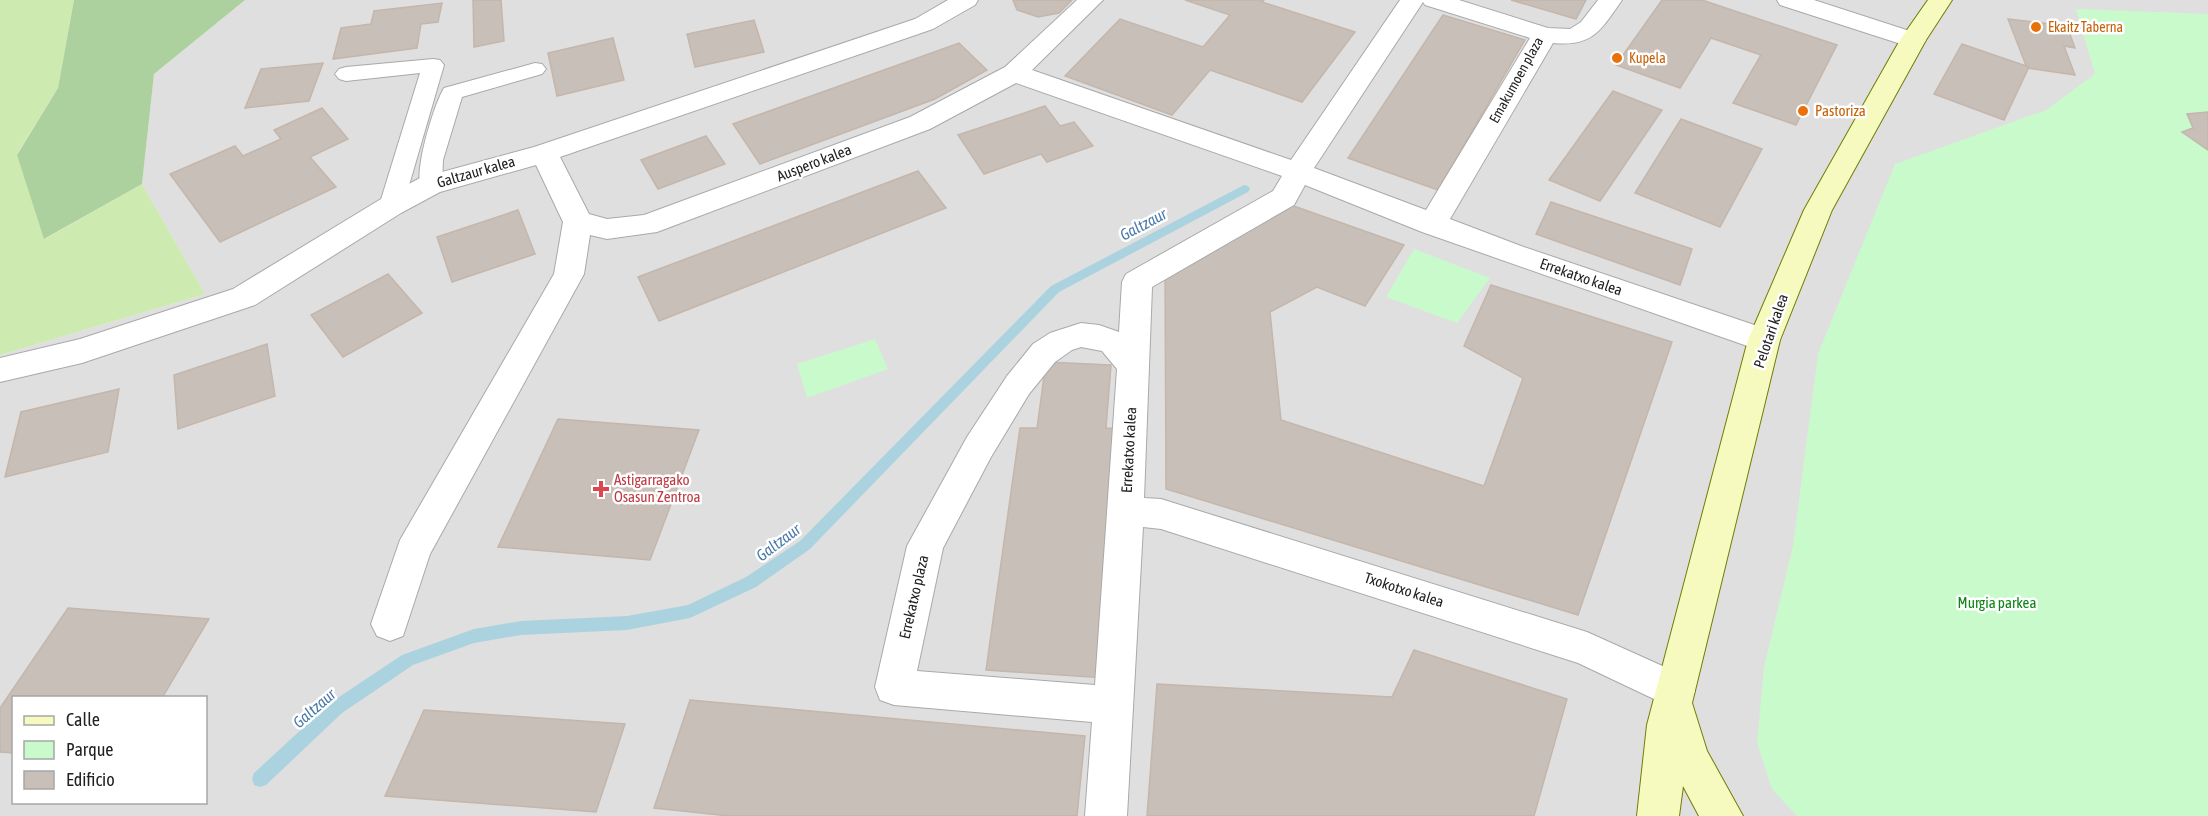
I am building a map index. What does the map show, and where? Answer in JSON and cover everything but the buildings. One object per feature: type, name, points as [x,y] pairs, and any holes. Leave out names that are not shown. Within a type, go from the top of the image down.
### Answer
[{"type":"street","name":"Galtzaur kalea","points":[[0,370],[82,351],[244,297],[391,206],[430,185],[544,153],[924,24],[966,0]]},
{"type":"street","name":"Auspero kalea","points":[[578,222],[607,229],[647,225],[920,123],[1014,73],[1090,0]]},
{"type":"street","name":"Errekatxo kalea","points":[[1106,816],[1126,511],[1137,282],[1284,198],[1298,172],[1412,0]]},
{"type":"street","name":"Emakumoen plaza","points":[[1432,225],[1545,35],[1434,0]]},
{"type":"street","points":[[1545,35],[1570,38],[1584,35],[1610,0]]},
{"type":"street","points":[[1789,0],[1913,40]]},
{"type":"street","name":"Pelotari kalea","points":[[1658,816],[1667,725],[1764,340],[1818,210],[1913,40],[1940,0]]},
{"type":"street","name":"Errekatxo kalea","points":[[1014,73],[1298,172],[1432,225],[1764,340]]},
{"type":"street","points":[[390,624],[413,551],[569,274],[578,222],[544,153]]},
{"type":"street","name":"Errekatxo plaza","points":[[1114,705],[894,687],[925,546],[979,447],[1018,385],[1044,353],[1061,341],[1081,335],[1099,336],[1113,343],[1133,366]]},
{"type":"street","name":"Txokotxo kalea","points":[[1126,511],[1161,514],[1587,649],[1675,691]]},
{"type":"street","name":"Pelotari kalea","points":[[1675,691],[1676,712],[1689,758],[1722,816]]},
{"type":"lane","points":[[346,74],[433,64],[391,206]]},
{"type":"lane","points":[[430,185],[432,160],[452,93],[536,69]]},
{"type":"shaded area","points":[[245,0],[2208,0],[2208,816],[0,816],[0,355],[205,294],[142,184],[154,74]]},
{"type":"green space","points":[[0,0],[74,0],[58,88],[17,154],[45,239],[142,184],[205,294],[0,355]]},
{"type":"green space","points":[[74,0],[245,0],[154,74],[142,184],[44,239],[17,155],[58,88]]},
{"type":"green space","name":"Murgia parkea","points":[[2076,9],[2208,14],[2208,816],[1797,816],[1772,789],[1757,743],[1764,667],[1793,546],[1818,354],[1895,164],[2046,110],[2095,74]]},
{"type":"green space","points":[[1414,249],[1490,278],[1457,323],[1386,297]]},
{"type":"green space","points":[[875,339],[888,369],[807,398],[797,364]]},
{"type":"waterway","name":"Galtzaur","points":[[260,779],[336,708],[408,660],[474,636],[521,628],[627,623],[690,611],[751,582],[805,545],[1055,289],[1244,189]]},
{"type":"place","name":"Ekaitz Taberna","points":[[2036,27]]},
{"type":"place","name":"Kupela","points":[[1617,58]]},
{"type":"place","name":"Pastoriza","points":[[1803,111]]},
{"type":"place","name":"Astigarragako Osasun Zentroa","points":[[601,489]]}]
